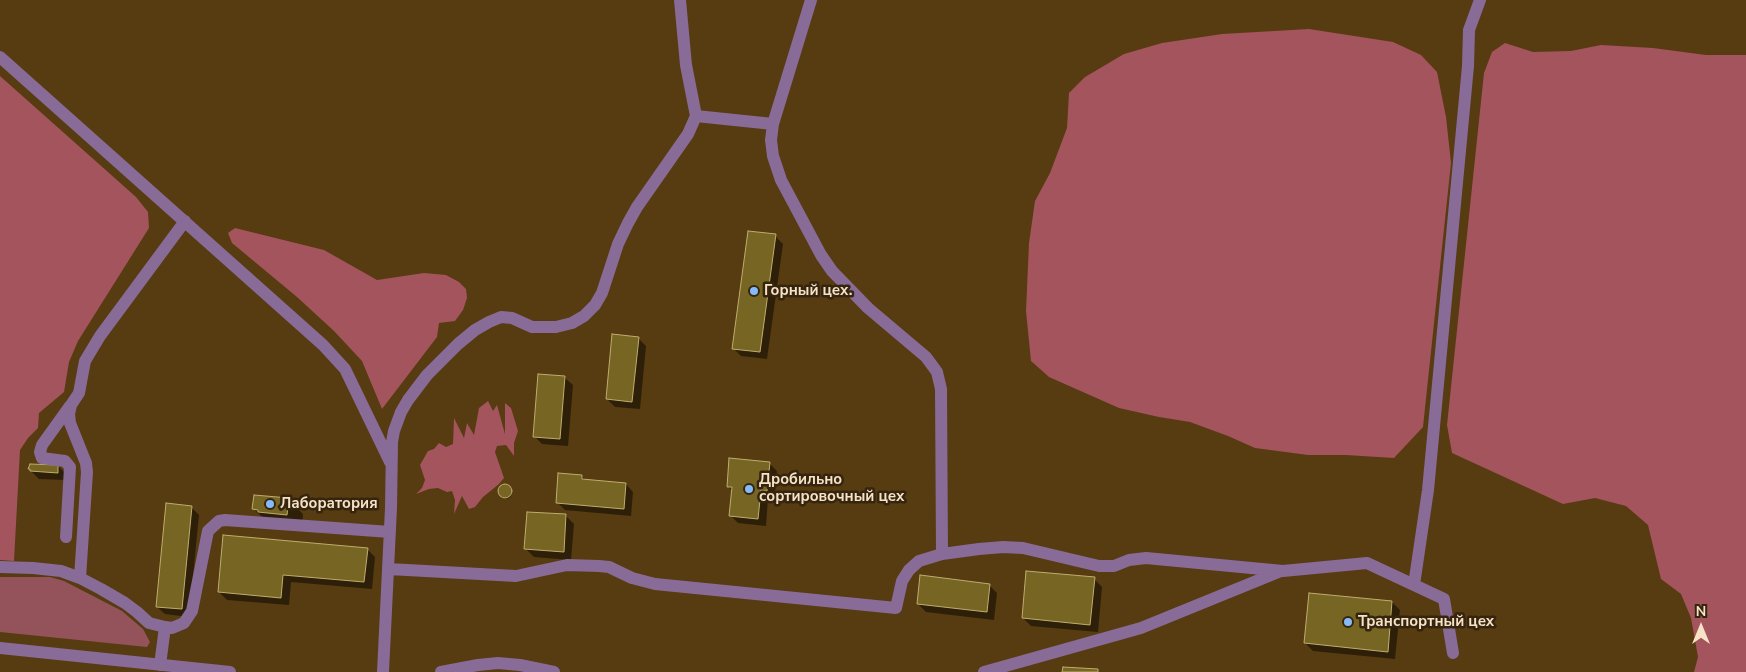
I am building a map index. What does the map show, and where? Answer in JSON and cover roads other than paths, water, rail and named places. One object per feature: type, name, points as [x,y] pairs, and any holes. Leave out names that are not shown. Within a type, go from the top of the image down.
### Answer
[{"type":"lane","points":[[383,672],[394,431],[408,400],[427,375],[475,330],[501,317],[512,318],[532,327],[556,327],[572,323],[584,316],[595,305],[602,293],[618,244],[628,223],[688,134],[696,116],[686,65],[680,0]]},
{"type":"lane","points":[[811,0],[773,124],[771,140],[773,156],[781,180],[821,255],[832,271],[868,308],[926,357],[937,372],[941,389],[942,554]]},
{"type":"lane","points":[[1414,585],[1428,490],[1468,66],[1469,30],[1480,0]]},
{"type":"lane","points":[[0,57],[323,345],[344,369],[391,464]]},
{"type":"lane","points":[[696,116],[773,124]]},
{"type":"lane","points":[[66,537],[70,467],[65,461],[42,458],[40,452],[42,445],[78,393],[85,361],[100,336],[185,221]]},
{"type":"lane","points":[[71,405],[70,423],[86,463],[87,472],[80,578]]},
{"type":"lane","points":[[0,567],[33,568],[61,572],[80,578],[125,603],[149,623],[164,627],[178,626],[184,623],[192,611],[208,531],[219,521],[390,532]]},
{"type":"lane","points":[[389,569],[516,576],[568,565],[599,566],[608,567],[632,578],[655,584],[896,608],[902,581],[919,561],[942,554],[1003,547],[1023,548],[1099,566],[1114,566],[1129,560],[1146,558],[1283,570],[1366,563],[1444,599],[1453,653]]},
{"type":"lane","points":[[984,672],[1141,628],[1283,570]]},
{"type":"lane","points":[[160,665],[164,627]]},
{"type":"lane","points":[[0,648],[230,672]]},
{"type":"lane","points":[[441,672],[498,663],[520,665],[554,672]]},
{"type":"place","name":"Горный цех.","points":[[754,291]]},
{"type":"place","name":"Дробильно сортировочный цех","points":[[749,489]]},
{"type":"place","name":"Лаборатория","points":[[270,504]]},
{"type":"place","name":"Транспортный цех","points":[[1348,622]]}]
